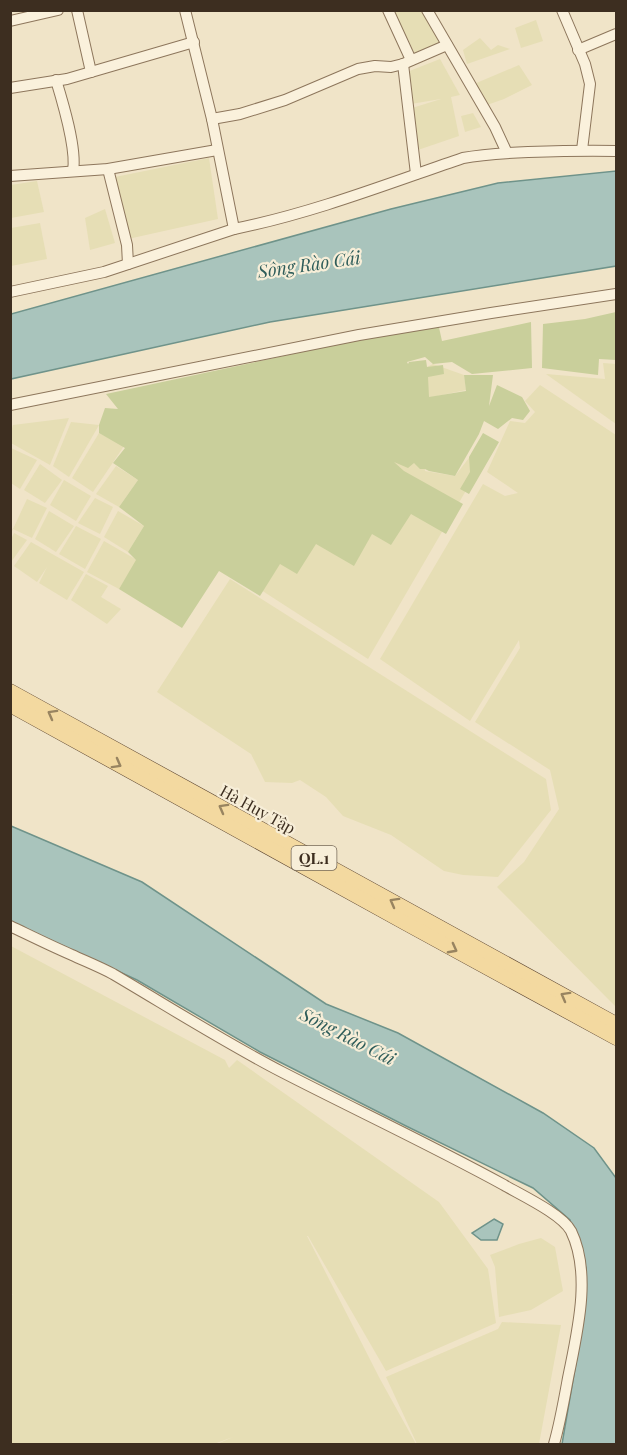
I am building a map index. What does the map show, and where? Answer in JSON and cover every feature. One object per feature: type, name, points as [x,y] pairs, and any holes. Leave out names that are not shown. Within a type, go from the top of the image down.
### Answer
[{"type":"main road","name":"Hà Huy Tập","points":[[10,691],[616,1024]]},
{"type":"main road","name":"Hà Huy Tập","points":[[10,705],[616,1038]]},
{"type":"street","points":[[10,21],[58,10]]},
{"type":"street","points":[[77,10],[91,72]]},
{"type":"street","points":[[185,10],[212,119],[234,229]]},
{"type":"street","points":[[388,10],[407,62],[416,174]]},
{"type":"street","points":[[427,10],[495,127],[507,153]]},
{"type":"street","points":[[562,10],[585,64],[590,84],[582,150]]},
{"type":"street","points":[[578,50],[616,34]]},
{"type":"street","points":[[10,88],[67,79],[194,42]]},
{"type":"street","points":[[212,119],[240,114],[285,100],[358,69],[375,66],[391,67],[407,62],[447,45]]},
{"type":"street","points":[[56,80],[74,158],[73,171]]},
{"type":"street","points":[[10,176],[108,169],[217,150]]},
{"type":"street","points":[[10,292],[104,272],[234,229],[270,222],[317,208],[475,155],[582,150],[616,151]]},
{"type":"street","points":[[108,169],[128,245],[128,264]]},
{"type":"street","points":[[10,405],[359,334],[616,294]]},
{"type":"street","points":[[10,926],[111,973],[227,1042],[469,1166],[534,1202],[564,1222],[573,1236],[581,1266],[580,1298],[578,1326],[554,1444]]},
{"type":"shaded area","points":[[394,11],[423,11],[441,43],[416,56]]},
{"type":"shaded area","points":[[536,20],[543,41],[521,48],[515,28]]},
{"type":"shaded area","points":[[480,38],[491,50],[498,45],[510,49],[467,64],[463,50]]},
{"type":"shaded area","points":[[440,59],[460,95],[451,97],[459,136],[415,151],[412,108],[441,99],[411,104],[407,72]]},
{"type":"shaded area","points":[[519,65],[532,85],[487,105],[474,84]]},
{"type":"shaded area","points":[[473,113],[481,127],[465,132],[461,116]]},
{"type":"shaded area","points":[[209,158],[218,219],[128,239],[110,178]]},
{"type":"shaded area","points":[[37,181],[44,212],[11,218],[11,185]]},
{"type":"shaded area","points":[[105,209],[115,243],[90,250],[85,218]]},
{"type":"shaded area","points":[[40,223],[47,259],[11,266],[11,228]]},
{"type":"shaded area","points":[[603,363],[616,364],[616,424],[546,374],[605,379]]},
{"type":"shaded area","points":[[433,364],[464,375],[466,390],[428,398],[425,471],[455,476],[482,441],[489,451],[368,659],[230,570],[409,376]]},
{"type":"shaded area","points":[[540,385],[616,435],[616,1007],[497,887],[524,862],[559,809],[550,770],[475,722],[520,648],[519,640],[470,721],[380,659],[483,484],[505,496],[518,493],[487,472],[510,421],[525,423],[535,412],[525,401]]},
{"type":"shaded area","points":[[69,418],[50,465],[11,443],[13,425]]},
{"type":"shaded area","points":[[71,422],[99,425],[69,477],[53,466]]},
{"type":"shaded area","points":[[99,433],[124,446],[93,492],[72,478]]},
{"type":"shaded area","points":[[11,448],[37,460],[20,489],[11,483]]},
{"type":"shaded area","points":[[40,464],[62,480],[45,503],[24,490]]},
{"type":"shaded area","points":[[116,466],[138,480],[119,507],[96,494]]},
{"type":"shaded area","points":[[64,480],[91,496],[76,521],[50,505]]},
{"type":"shaded area","points":[[95,498],[113,507],[100,534],[78,523]]},
{"type":"shaded area","points":[[27,499],[47,508],[32,538],[13,529]]},
{"type":"shaded area","points":[[49,511],[74,526],[56,552],[35,539]]},
{"type":"shaded area","points":[[118,511],[144,526],[128,552],[104,537]]},
{"type":"shaded area","points":[[76,526],[101,539],[85,569],[59,554]]},
{"type":"shaded area","points":[[14,533],[27,540],[11,562],[11,539]]},
{"type":"shaded area","points":[[104,541],[137,560],[119,589],[87,572]]},
{"type":"shaded area","points":[[31,542],[84,572],[67,600],[39,583],[47,567],[37,582],[14,566]]},
{"type":"shaded area","points":[[86,574],[108,586],[101,597],[121,609],[107,624],[71,600]]},
{"type":"shaded area","points":[[230,579],[546,779],[551,810],[498,877],[463,875],[444,871],[391,835],[343,816],[326,797],[300,780],[292,783],[265,782],[251,754],[157,692]]},
{"type":"shaded area","points":[[11,946],[225,1060],[229,1068],[237,1060],[439,1202],[488,1269],[496,1323],[386,1371],[307,1236],[416,1444],[217,1444],[233,1437],[214,1444],[11,1444],[10,1297],[13,1294],[11,1294]]},
{"type":"shaded area","points":[[541,1238],[555,1247],[563,1291],[531,1310],[499,1317],[495,1267],[490,1255]]},
{"type":"shaded area","points":[[502,1322],[561,1325],[539,1444],[417,1444],[386,1377],[498,1329]]},
{"type":"green space","points":[[616,312],[616,360],[599,359],[598,375],[542,368],[543,324],[585,319]]},
{"type":"green space","points":[[531,322],[532,368],[472,374],[452,362],[433,364],[425,357],[407,362],[408,364],[426,360],[427,367],[443,365],[444,374],[428,377],[429,397],[466,391],[464,375],[493,375],[489,406],[497,385],[522,397],[530,411],[523,420],[512,418],[498,429],[484,421],[455,476],[420,469],[414,463],[408,468],[394,462],[404,471],[463,504],[446,534],[411,514],[391,545],[372,534],[354,566],[316,544],[297,574],[280,564],[260,596],[219,571],[182,628],[119,589],[136,560],[128,552],[144,526],[119,507],[138,480],[113,463],[125,448],[99,433],[99,425],[105,408],[118,409],[106,394],[438,323],[442,341]]},
{"type":"green space","points":[[483,433],[499,442],[469,494],[460,489],[470,472],[469,457]]},
{"type":"water","name":"Sông Rào Cái","points":[[616,171],[616,266],[270,322],[11,379],[11,314],[391,209],[498,183]]},
{"type":"water","name":"Sông Rào Cái","points":[[11,826],[142,882],[326,1004],[398,1033],[543,1113],[594,1148],[616,1178],[616,1444],[562,1444],[582,1328],[586,1268],[570,1220],[533,1188],[260,1052],[137,980],[11,922]]},
{"type":"water","points":[[494,1219],[503,1224],[497,1240],[481,1240],[472,1233]]}]
